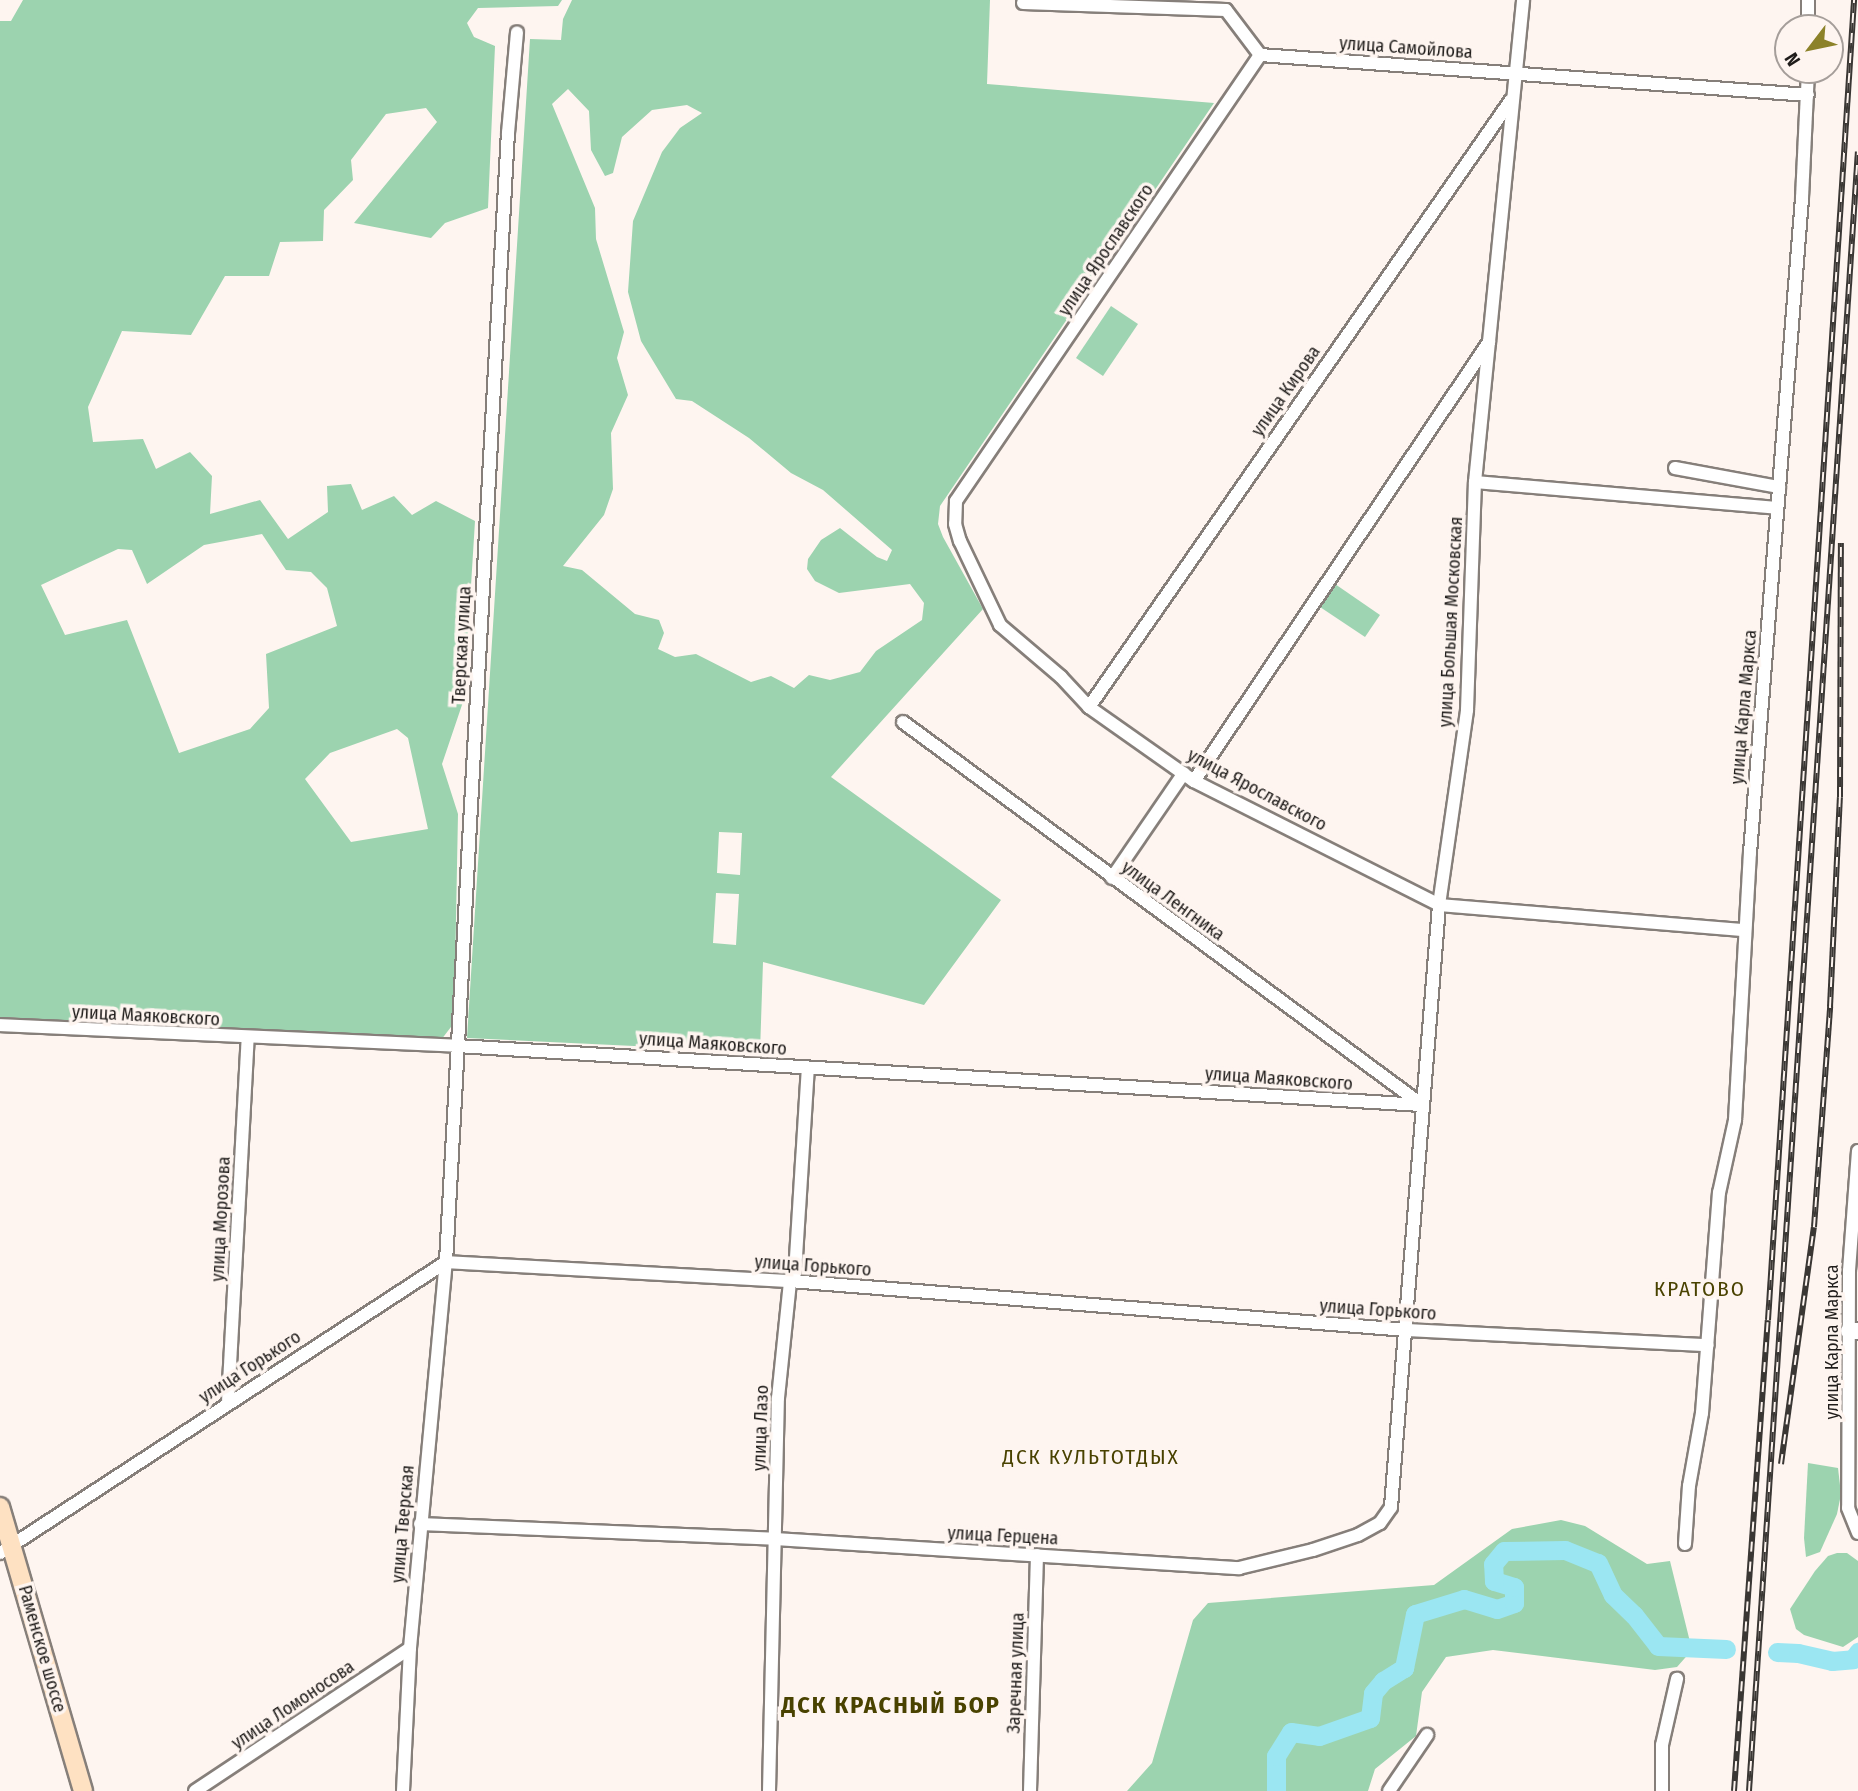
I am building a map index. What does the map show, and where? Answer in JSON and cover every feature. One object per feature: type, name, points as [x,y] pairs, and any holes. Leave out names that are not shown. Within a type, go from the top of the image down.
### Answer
[{"type":"main road","name":"Раменское шоссе","points":[[0,1507],[4,1547],[83,1791]]},
{"type":"street","name":"улица Большая Московская","points":[[1407,1330],[1439,905],[1467,710],[1475,482],[1523,0]]},
{"type":"street","points":[[1023,3],[1226,10],[1261,55]]},
{"type":"street","name":"Тверская улица","points":[[446,1262],[507,147],[517,32]]},
{"type":"street","name":"улица Самойлова","points":[[1261,55],[1808,95]]},
{"type":"street","name":"улица Ярославского","points":[[1261,55],[956,501],[955,524],[960,541],[1000,625],[1061,677],[1089,707],[1189,777],[1439,905],[1745,930]]},
{"type":"street","name":"улица Карла Маркса","points":[[1685,1544],[1708,1345],[1719,1193],[1735,1120],[1745,930],[1808,84]]},
{"type":"street","name":"улица Кирова","points":[[1089,707],[1513,97]]},
{"type":"street","points":[[1112,878],[1189,777],[1490,341]]},
{"type":"street","points":[[1675,468],[1779,487]]},
{"type":"street","points":[[1475,482],[1777,508]]},
{"type":"street","name":"улица Ленгника","points":[[903,722],[1423,1105]]},
{"type":"street","name":"улица Маяковского","points":[[0,1025],[457,1046],[1423,1105]]},
{"type":"street","name":"улица Морозова","points":[[228,1402],[248,1038]]},
{"type":"street","name":"улица Лазо","points":[[769,1791],[778,1398],[790,1281],[795,1273],[808,1068]]},
{"type":"street","name":"улица Карла Маркса","points":[[1858,1151],[1849,1271],[1854,1331],[1848,1508],[1858,1533]]},
{"type":"street","name":"улица Горького","points":[[4,1547],[446,1262],[790,1281],[1407,1330],[1708,1345]]},
{"type":"street","name":"улица Тверская","points":[[403,1791],[410,1648],[420,1524],[446,1262]]},
{"type":"street","name":"улица Герцена","points":[[420,1524],[775,1539],[1239,1568],[1313,1550],[1358,1535],[1380,1523],[1391,1507],[1407,1330]]},
{"type":"street","name":"Заречная улица","points":[[1030,1791],[1037,1555]]},
{"type":"street","name":"улица Ломоносова","points":[[195,1791],[410,1648]]},
{"type":"street","points":[[1662,1791],[1662,1745],[1677,1679]]},
{"type":"street","points":[[1389,1791],[1427,1735]]},
{"type":"green space","points":[[23,0],[562,0],[558,6],[478,8],[467,23],[474,37],[495,46],[488,208],[445,223],[431,238],[354,223],[437,122],[426,108],[386,114],[351,160],[353,180],[324,210],[323,241],[280,242],[269,276],[225,276],[191,335],[122,331],[88,407],[93,442],[143,439],[156,469],[190,452],[212,476],[210,514],[260,500],[288,539],[328,512],[327,486],[351,484],[362,510],[394,496],[412,515],[436,501],[475,521],[464,699],[442,764],[458,814],[454,1023],[441,1040],[0,1017],[0,21],[11,21]],"holes":[[[262,534],[286,570],[311,572],[327,588],[337,626],[266,654],[269,708],[250,729],[179,753],[127,620],[65,635],[41,585],[118,549],[132,550],[147,584],[204,545]],[[397,729],[408,738],[428,829],[351,842],[305,779],[330,753]]]},
{"type":"green space","points":[[572,0],[990,0],[987,84],[1214,103],[940,506],[938,524],[943,537],[983,609],[831,777],[1001,900],[924,1005],[763,962],[760,1052],[467,1038],[530,39],[561,40],[563,19]],"holes":[[[568,89],[589,111],[591,150],[605,176],[613,173],[622,137],[652,110],[687,105],[702,113],[680,128],[662,152],[633,221],[628,292],[641,341],[676,399],[692,401],[749,438],[791,473],[823,490],[892,550],[887,561],[877,557],[840,528],[821,540],[808,559],[807,569],[815,581],[839,593],[910,584],[924,603],[922,620],[876,651],[860,672],[830,680],[809,675],[794,688],[771,676],[751,682],[696,654],[675,657],[658,649],[664,633],[659,620],[635,614],[582,570],[563,566],[604,515],[613,489],[611,433],[628,395],[617,358],[624,332],[596,239],[595,208],[552,104]],[[719,832],[742,833],[740,875],[717,873]],[[716,893],[739,894],[736,945],[713,943]]]},
{"type":"green space","points":[[1111,306],[1138,324],[1103,376],[1076,358]]},
{"type":"green space","points":[[1335,584],[1380,615],[1365,637],[1320,607]]},
{"type":"green space","points":[[1808,1463],[1838,1468],[1841,1494],[1837,1514],[1820,1552],[1806,1557],[1804,1538]]},
{"type":"green space","points":[[1561,1520],[1585,1526],[1647,1564],[1670,1561],[1692,1650],[1677,1667],[1655,1670],[1493,1650],[1446,1657],[1422,1692],[1416,1736],[1375,1769],[1368,1791],[1127,1791],[1152,1763],[1193,1620],[1208,1603],[1434,1585],[1512,1529]]},
{"type":"green space","points":[[1847,1553],[1858,1561],[1858,1637],[1843,1647],[1804,1635],[1796,1629],[1790,1609],[1815,1571],[1828,1556]]},
{"type":"waterway","points":[[1276,1791],[1276,1756],[1291,1732],[1319,1736],[1370,1718],[1373,1693],[1383,1681],[1404,1668],[1415,1614],[1464,1599],[1497,1609],[1514,1603],[1514,1587],[1494,1581],[1493,1564],[1504,1551],[1565,1550],[1598,1563],[1613,1595],[1634,1615],[1658,1646],[1726,1649]]},
{"type":"waterway","points":[[1777,1652],[1798,1653],[1832,1661],[1853,1659],[1858,1652]]},
{"type":"railway","points":[[1734,1791],[1768,1320],[1854,0]]},
{"type":"railway","points":[[1749,1791],[1858,152]]},
{"type":"railway","points":[[1781,1464],[1814,1227],[1830,1007],[1840,797],[1841,543]]},
{"type":"district","name":"КРАТОВО","points":[[1700,1289]]},
{"type":"district","name":"ДСК КУЛЬТОТДЫХ","points":[[1091,1457]]},
{"type":"district","name":"ДСК КРАСНЫЙ БОР","points":[[891,1706]]}]
